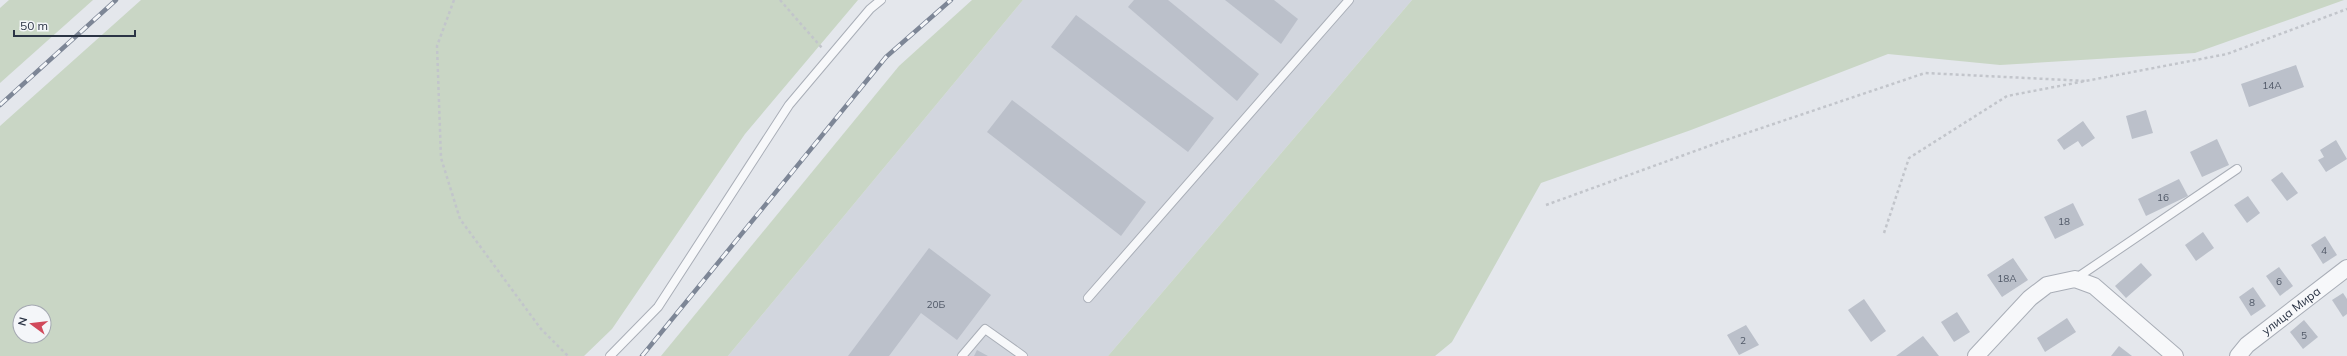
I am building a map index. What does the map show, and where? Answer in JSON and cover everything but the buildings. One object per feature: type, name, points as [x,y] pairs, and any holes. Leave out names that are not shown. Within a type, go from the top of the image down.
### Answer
[{"type":"street","name":"улица Мира","points":[[2238,356],[2246,345],[2347,268]]},
{"type":"street","points":[[1976,356],[2030,298],[2047,285],[2075,279],[2094,286],[2175,356]]},
{"type":"lane","points":[[610,356],[658,307],[789,105],[870,9],[881,0]]},
{"type":"lane","points":[[1088,298],[1349,0]]},
{"type":"lane","points":[[2075,279],[2237,169]]},
{"type":"lane","points":[[962,356],[985,329],[1023,356]]},
{"type":"path","points":[[454,0],[437,46],[441,158],[460,219],[541,330],[568,356]]},
{"type":"path","points":[[780,0],[830,57]]},
{"type":"path","points":[[1884,233],[1909,158],[2007,96],[2227,54],[2347,9]]},
{"type":"path","points":[[1546,205],[1720,142],[1924,73],[2087,81]]},
{"type":"shaded area","points":[[1023,0],[1412,0],[1108,356],[728,356]]},
{"type":"green space","points":[[9,0],[93,0],[0,83],[0,8]]},
{"type":"green space","points":[[141,0],[858,0],[745,134],[612,329],[584,356],[0,356],[0,126]]},
{"type":"green space","points":[[972,0],[1023,0],[728,356],[661,356],[899,66]]},
{"type":"green space","points":[[1412,0],[2344,0],[2195,53],[2000,65],[1888,54],[1691,130],[1541,183],[1452,342],[1435,356],[1108,356]]},
{"type":"railway","points":[[0,105],[116,0]]},
{"type":"railway","points":[[642,356],[886,57],[951,0]]}]
